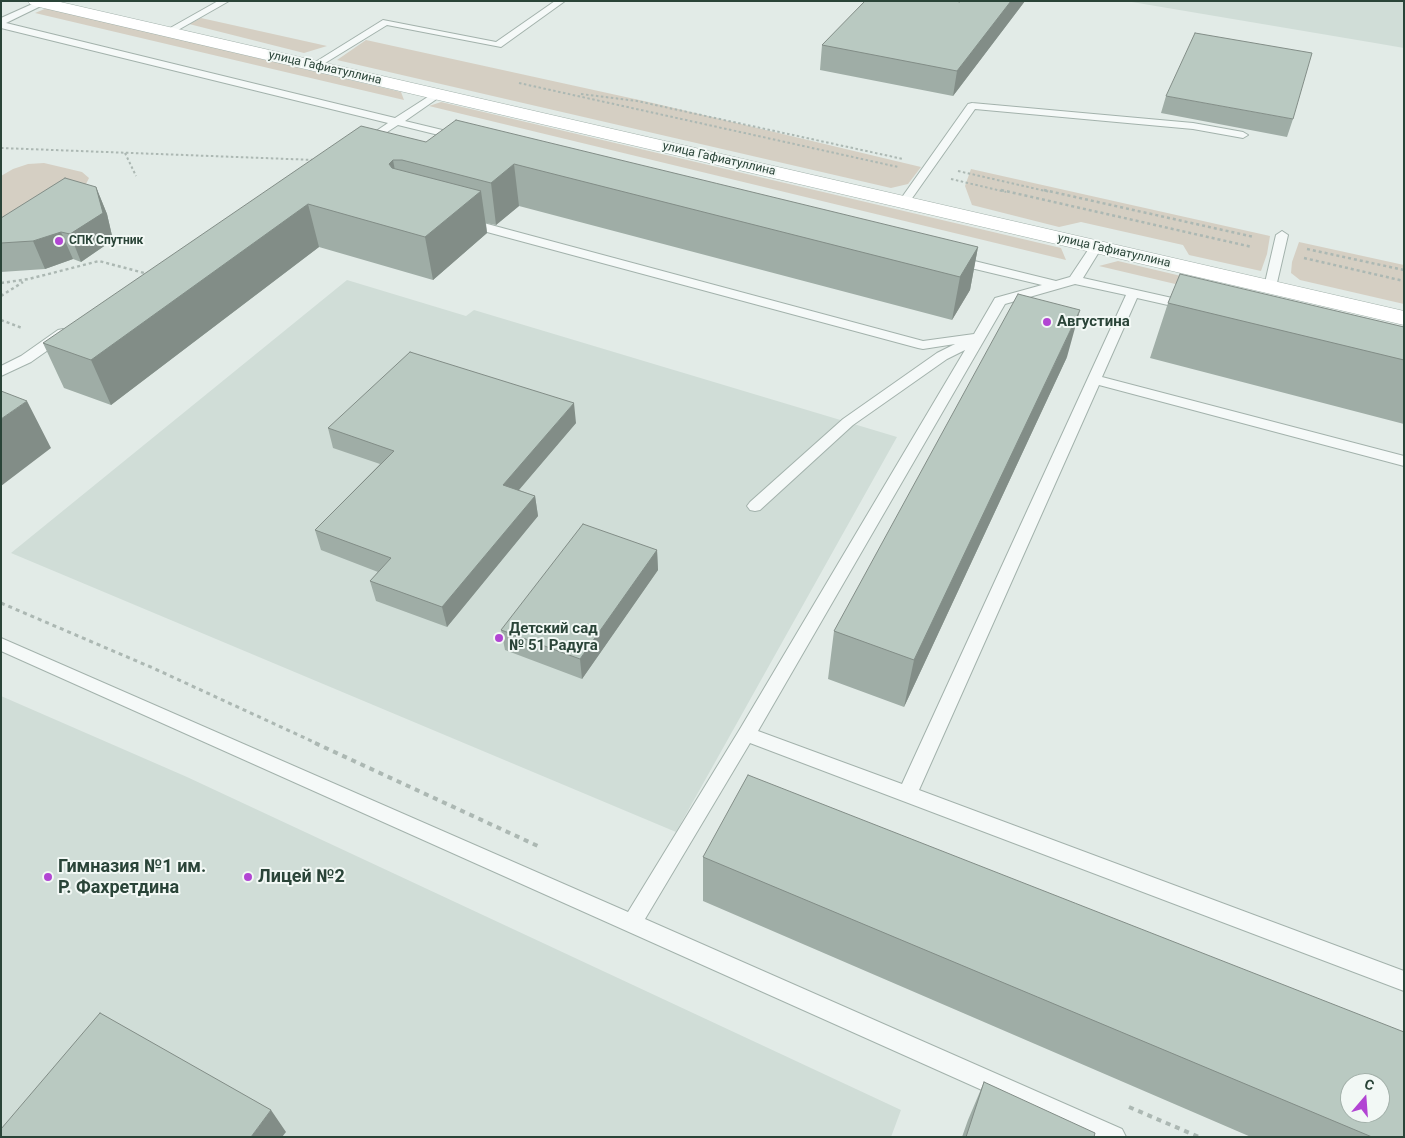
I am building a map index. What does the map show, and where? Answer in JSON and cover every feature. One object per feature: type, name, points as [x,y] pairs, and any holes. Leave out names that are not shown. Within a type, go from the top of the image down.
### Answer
[{"type":"street","name":"улица Гафиатуллина","points":[[39,2],[1404,318]]},
{"type":"lane","points":[[168,32],[225,1]]},
{"type":"lane","points":[[314,66],[386,22],[498,44],[561,1]]},
{"type":"lane","points":[[1,23],[39,2]]},
{"type":"lane","points":[[1,14],[18,14]]},
{"type":"lane","points":[[1,23],[474,141]]},
{"type":"lane","points":[[334,163],[437,94]]},
{"type":"lane","points":[[904,202],[972,106],[1193,126],[1243,135]]},
{"type":"lane","points":[[453,218],[923,344],[979,337]]},
{"type":"lane","points":[[1270,287],[1280,243]]},
{"type":"lane","points":[[1075,280],[1096,246]]},
{"type":"lane","points":[[943,257],[1056,285]]},
{"type":"lane","points":[[632,923],[746,734],[1000,301],[1075,280],[1201,309]]},
{"type":"lane","points":[[907,795],[1133,293]]},
{"type":"lane","points":[[1,372],[26,359],[70,328]]},
{"type":"lane","points":[[755,506],[848,422],[942,356],[979,337]]},
{"type":"lane","points":[[1094,379],[1404,461]]},
{"type":"lane","points":[[1,644],[1114,1137]]},
{"type":"lane","points":[[746,734],[1404,981]]},
{"type":"path","points":[[1404,270],[1280,243],[927,169],[562,92],[637,101],[927,169],[1280,243],[1404,281]]},
{"type":"path","points":[[1,148],[315,160],[334,163]]},
{"type":"path","points":[[125,152],[136,176]]},
{"type":"path","points":[[1,283],[25,280],[99,260],[148,274]]},
{"type":"path","points":[[1,296],[25,280]]},
{"type":"path","points":[[1,603],[153,668],[549,851]]},
{"type":"path","points":[[1126,1105],[1199,1137]]},
{"type":"shaded area","points":[[1126,1],[1404,1],[1404,48],[1375,43]]},
{"type":"shaded area","points":[[47,8],[401,92],[404,100],[35,13]]},
{"type":"shaded area","points":[[201,18],[327,46],[304,53],[189,24]]},
{"type":"shaded area","points":[[366,40],[653,103],[921,167],[908,184],[891,188],[337,60]]},
{"type":"shaded area","points":[[441,102],[1061,248],[1066,260],[429,106]]},
{"type":"shaded area","points":[[44,163],[82,172],[89,178],[86,184],[1,240],[1,176],[13,169],[28,164]]},
{"type":"shaded area","points":[[971,169],[1270,236],[1267,254],[1261,271],[1189,255],[1183,245],[1081,222],[1059,227],[972,205],[965,186]]},
{"type":"shaded area","points":[[1299,242],[1404,265],[1404,304],[1300,280],[1291,273],[1292,262]]},
{"type":"shaded area","points":[[1118,261],[1404,329],[1404,338],[1099,266]]},
{"type":"shaded area","name":"Детский сад № 51 Радуга","points":[[347,280],[466,316],[474,310],[897,437],[676,832],[11,553]]},
{"type":"shaded area","name":"Лицей №2","points":[[1,696],[187,777],[901,1110],[891,1137],[1,1137]]},
{"type":"building","points":[[865,1],[1011,1],[957,71],[822,45]]},
{"type":"building","points":[[1195,33],[1312,53],[1293,119],[1166,96]]},
{"type":"building","points":[[456,120],[978,247],[960,277],[514,164],[491,183],[402,160],[393,160],[389,164],[392,168],[481,191],[425,237],[308,204],[91,360],[43,343],[361,126],[426,142]]},
{"type":"building","points":[[65,178],[96,187],[103,213],[70,234],[61,232],[33,241],[1,243],[1,218]]},
{"type":"building","points":[[1180,274],[1404,327],[1404,360],[1168,303]]},
{"type":"building","points":[[1018,294],[1080,310],[914,660],[834,631]]},
{"type":"building","points":[[410,352],[574,403],[503,485],[535,496],[442,607],[370,581],[391,558],[315,530],[394,451],[328,428]]},
{"type":"building","points":[[1,391],[27,401],[1,419]]},
{"type":"building","points":[[583,524],[657,550],[580,659],[501,630]]},
{"type":"building","points":[[748,775],[1404,1032],[1404,1137],[1372,1137],[703,857]]},
{"type":"building","points":[[100,1013],[271,1110],[251,1137],[1,1137],[1,1129]]},
{"type":"building","points":[[984,1082],[1095,1133],[1094,1137],[966,1137]]},
{"type":"place","name":"СПК Спутник","points":[[59,241]]},
{"type":"place","name":"Августина","points":[[1047,322]]},
{"type":"place","name":"Детский сад № 51 Радуга","points":[[499,638]]},
{"type":"place","name":"Гимназия №1 им. Р. Фахретдина","points":[[48,877]]},
{"type":"place","name":"Лицей №2","points":[[248,877]]}]
